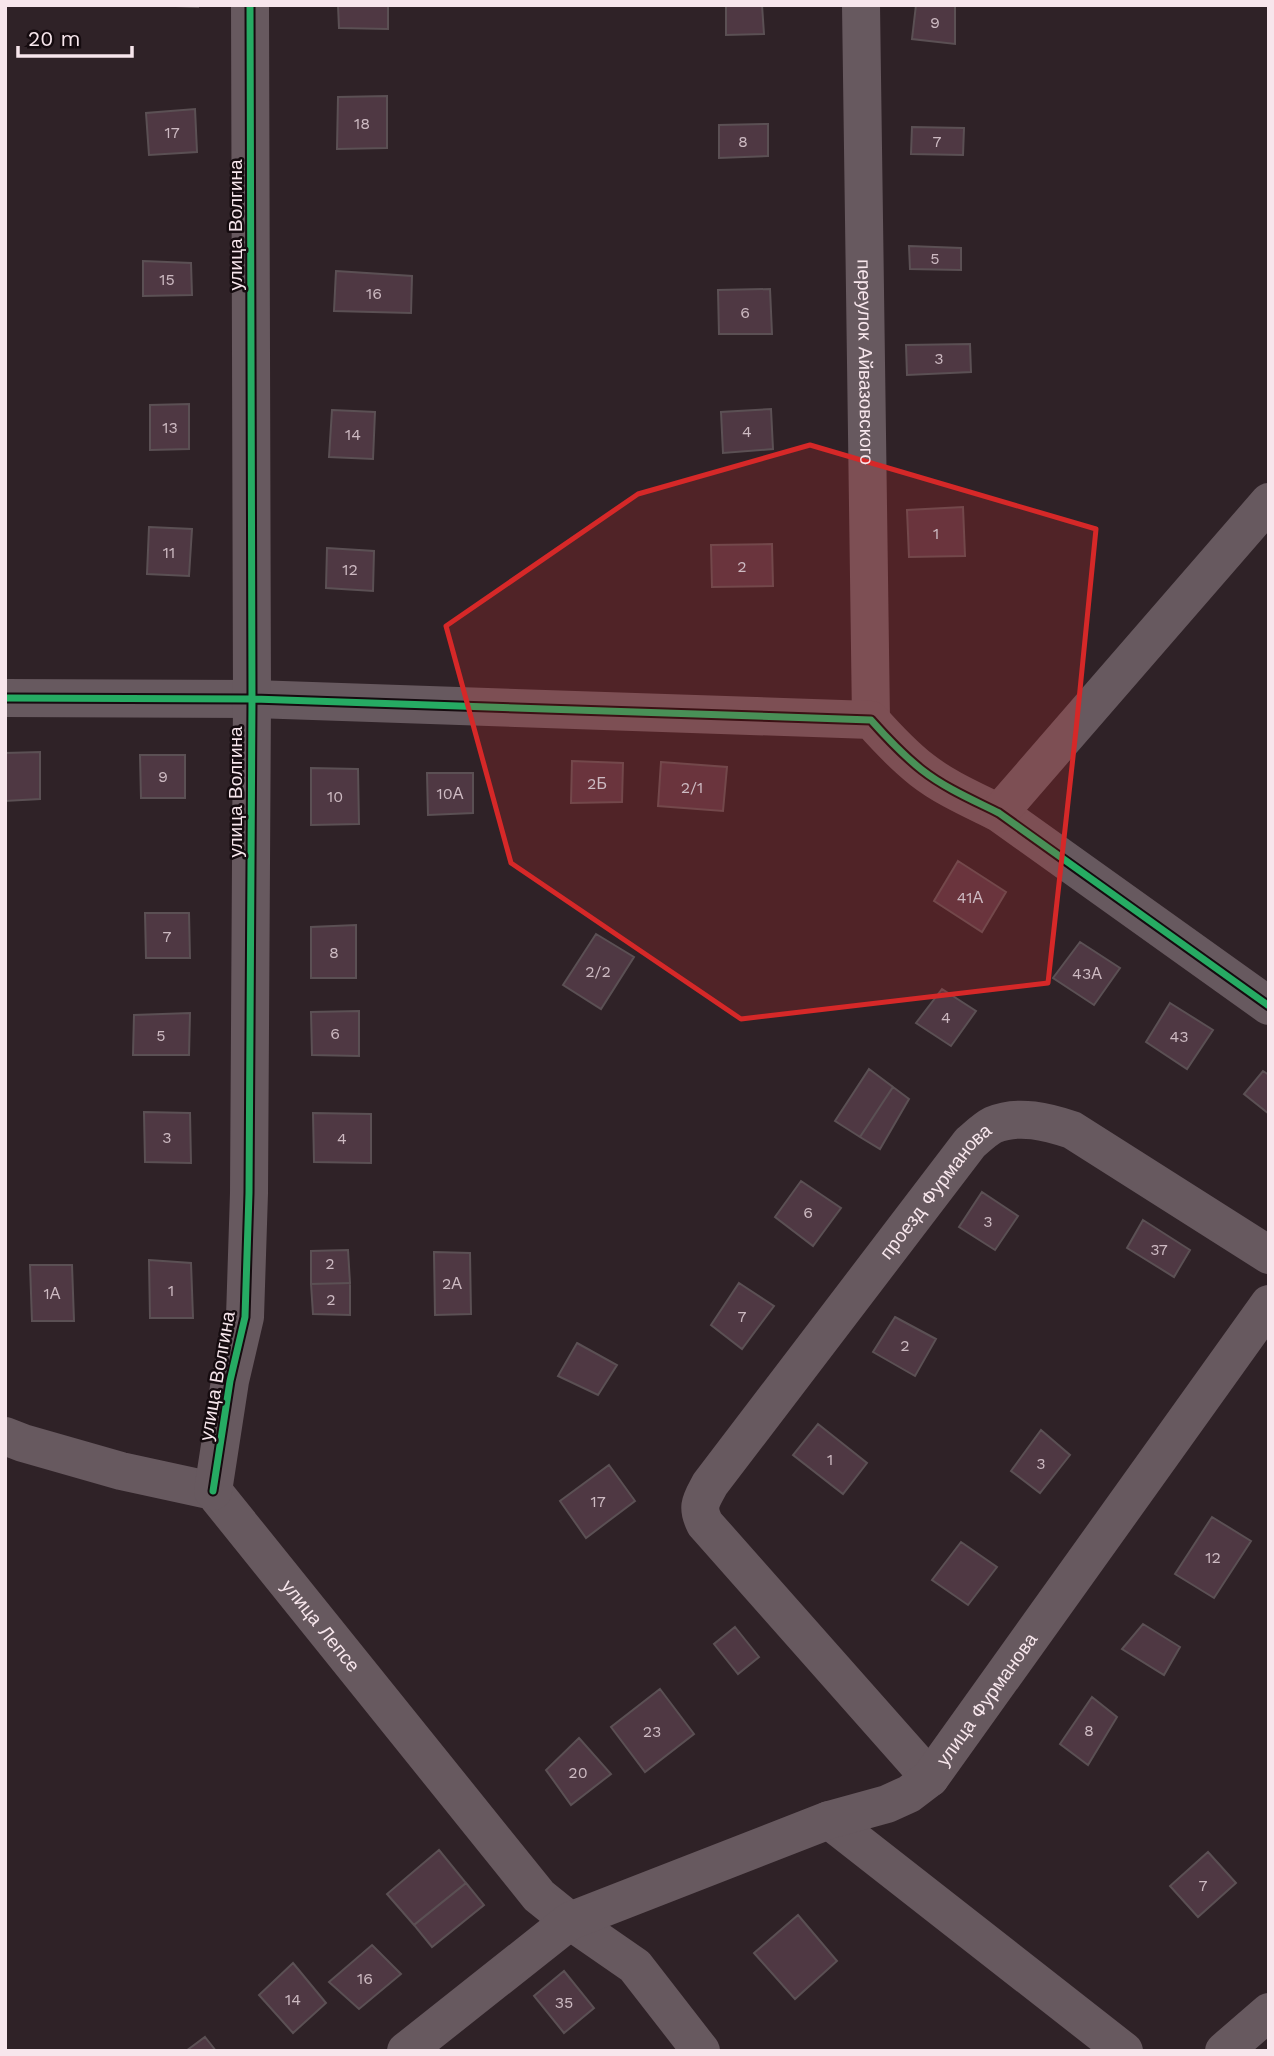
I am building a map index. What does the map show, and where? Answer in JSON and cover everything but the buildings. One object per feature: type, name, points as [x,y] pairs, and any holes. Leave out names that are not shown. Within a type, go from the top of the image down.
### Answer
[{"type":"street","name":"улица Волгина","points":[[213,1491],[230,1381],[245,1317],[249,1179],[252,699],[250,5]]},
{"type":"street","name":"переулок Айвазовского","points":[[861,5],[871,720]]},
{"type":"street","points":[[999,813],[1269,502]]},
{"type":"street","points":[[5,698],[252,699],[871,720],[924,772],[999,813],[1269,1006]]},
{"type":"street","name":"проезд Фурманова","points":[[930,1777],[705,1524],[699,1512],[702,1499],[727,1462],[970,1143],[993,1125],[1018,1120],[1045,1121],[1072,1130],[1269,1255]]},
{"type":"street","name":"улица Фурманова","points":[[570,1921],[829,1820],[887,1804],[909,1794],[930,1777],[1269,1304]]},
{"type":"street","points":[[5,1436],[121,1471],[213,1491]]},
{"type":"street","name":"улица Лепсе","points":[[213,1491],[539,1896],[635,1966],[701,2051]]},
{"type":"street","points":[[829,1820],[1124,2051]]},
{"type":"street","points":[[406,2051],[570,1921]]},
{"type":"street","points":[[1224,2051],[1269,2012]]},
{"type":"highlighted area","points":[[810,445],[1096,529],[1048,983],[741,1019],[511,863],[446,626],[638,494]]},
{"type":"cycle path","points":[[213,1491],[230,1381],[245,1317],[249,1193],[252,699],[250,5]]},
{"type":"cycle path","points":[[5,698],[252,699],[871,720],[902,752],[931,776],[999,813],[1269,1006]]}]
